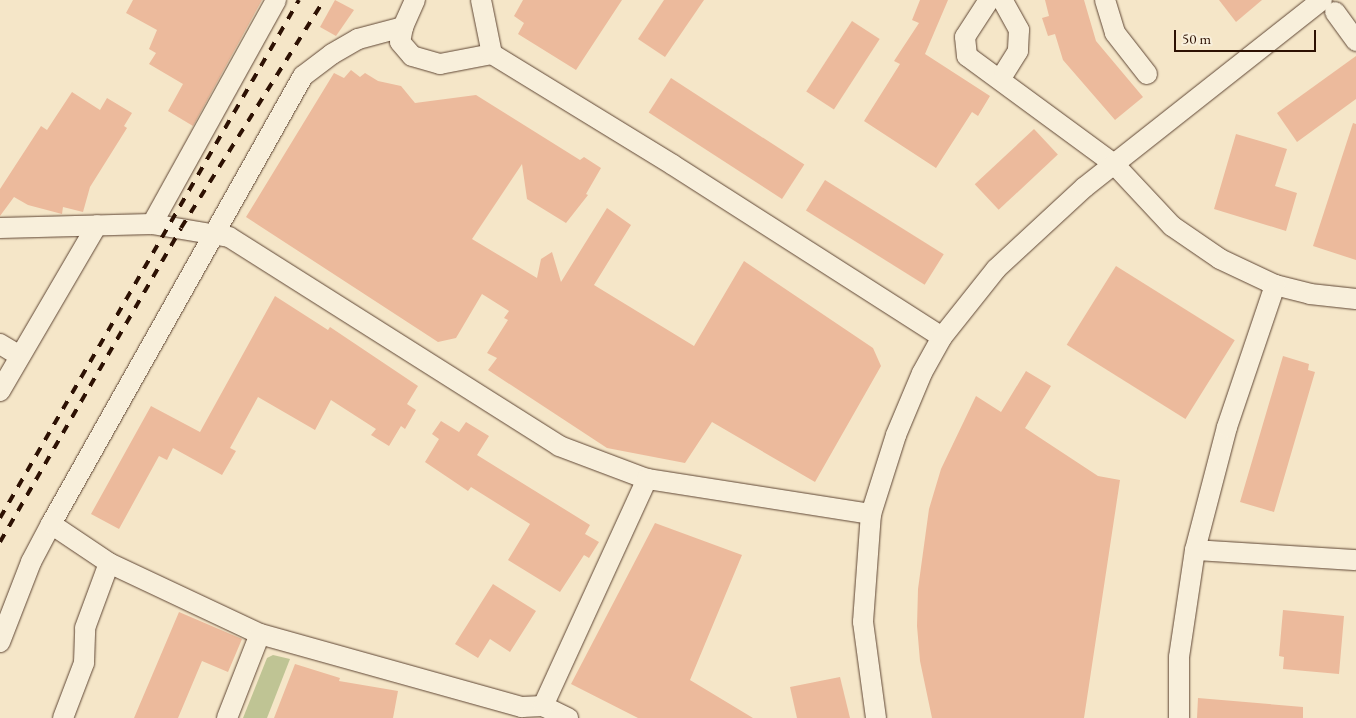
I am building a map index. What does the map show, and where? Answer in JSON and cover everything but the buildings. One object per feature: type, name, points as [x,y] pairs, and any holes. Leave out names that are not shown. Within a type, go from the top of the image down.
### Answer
[{"type":"street","points":[[152,224],[276,0]]},
{"type":"street","points":[[415,0],[401,34],[412,56],[440,64],[492,54],[673,165],[942,337]]},
{"type":"street","points":[[481,0],[484,25],[492,54]]},
{"type":"street","points":[[989,0],[965,37],[967,56],[1114,164],[1172,226],[1220,259],[1275,285],[1310,294],[1356,300]]},
{"type":"street","points":[[1105,0],[1115,33],[1148,74]]},
{"type":"street","points":[[1003,1],[1020,30],[1018,51],[1004,73]]},
{"type":"street","points":[[876,718],[863,622],[871,514],[896,435],[922,373],[942,337],[996,269],[1114,164],[1328,6],[1356,41]]},
{"type":"street","points":[[472,57],[484,25]]},
{"type":"street","points":[[0,642],[31,562],[51,524],[217,234],[303,76],[332,54],[358,39],[401,34]]},
{"type":"street","points":[[0,228],[152,224],[229,237],[559,446],[647,479],[871,514]]},
{"type":"street","points":[[0,391],[97,225]]},
{"type":"street","points":[[1178,718],[1179,657],[1196,550],[1228,427],[1275,285]]},
{"type":"street","points":[[0,344],[20,356]]},
{"type":"street","points":[[543,706],[647,479]]},
{"type":"street","points":[[51,524],[109,563],[260,634],[522,707],[543,706],[568,718]]},
{"type":"street","points":[[1196,550],[1356,560]]},
{"type":"street","points":[[63,718],[84,663],[84,628],[109,563]]},
{"type":"street","points":[[227,718],[260,634]]},
{"type":"green space","points":[[273,655],[290,659],[267,718],[243,718],[267,658]]},
{"type":"railway","points":[[0,518],[299,0]]},
{"type":"railway","points":[[0,542],[181,228],[324,0]]}]
